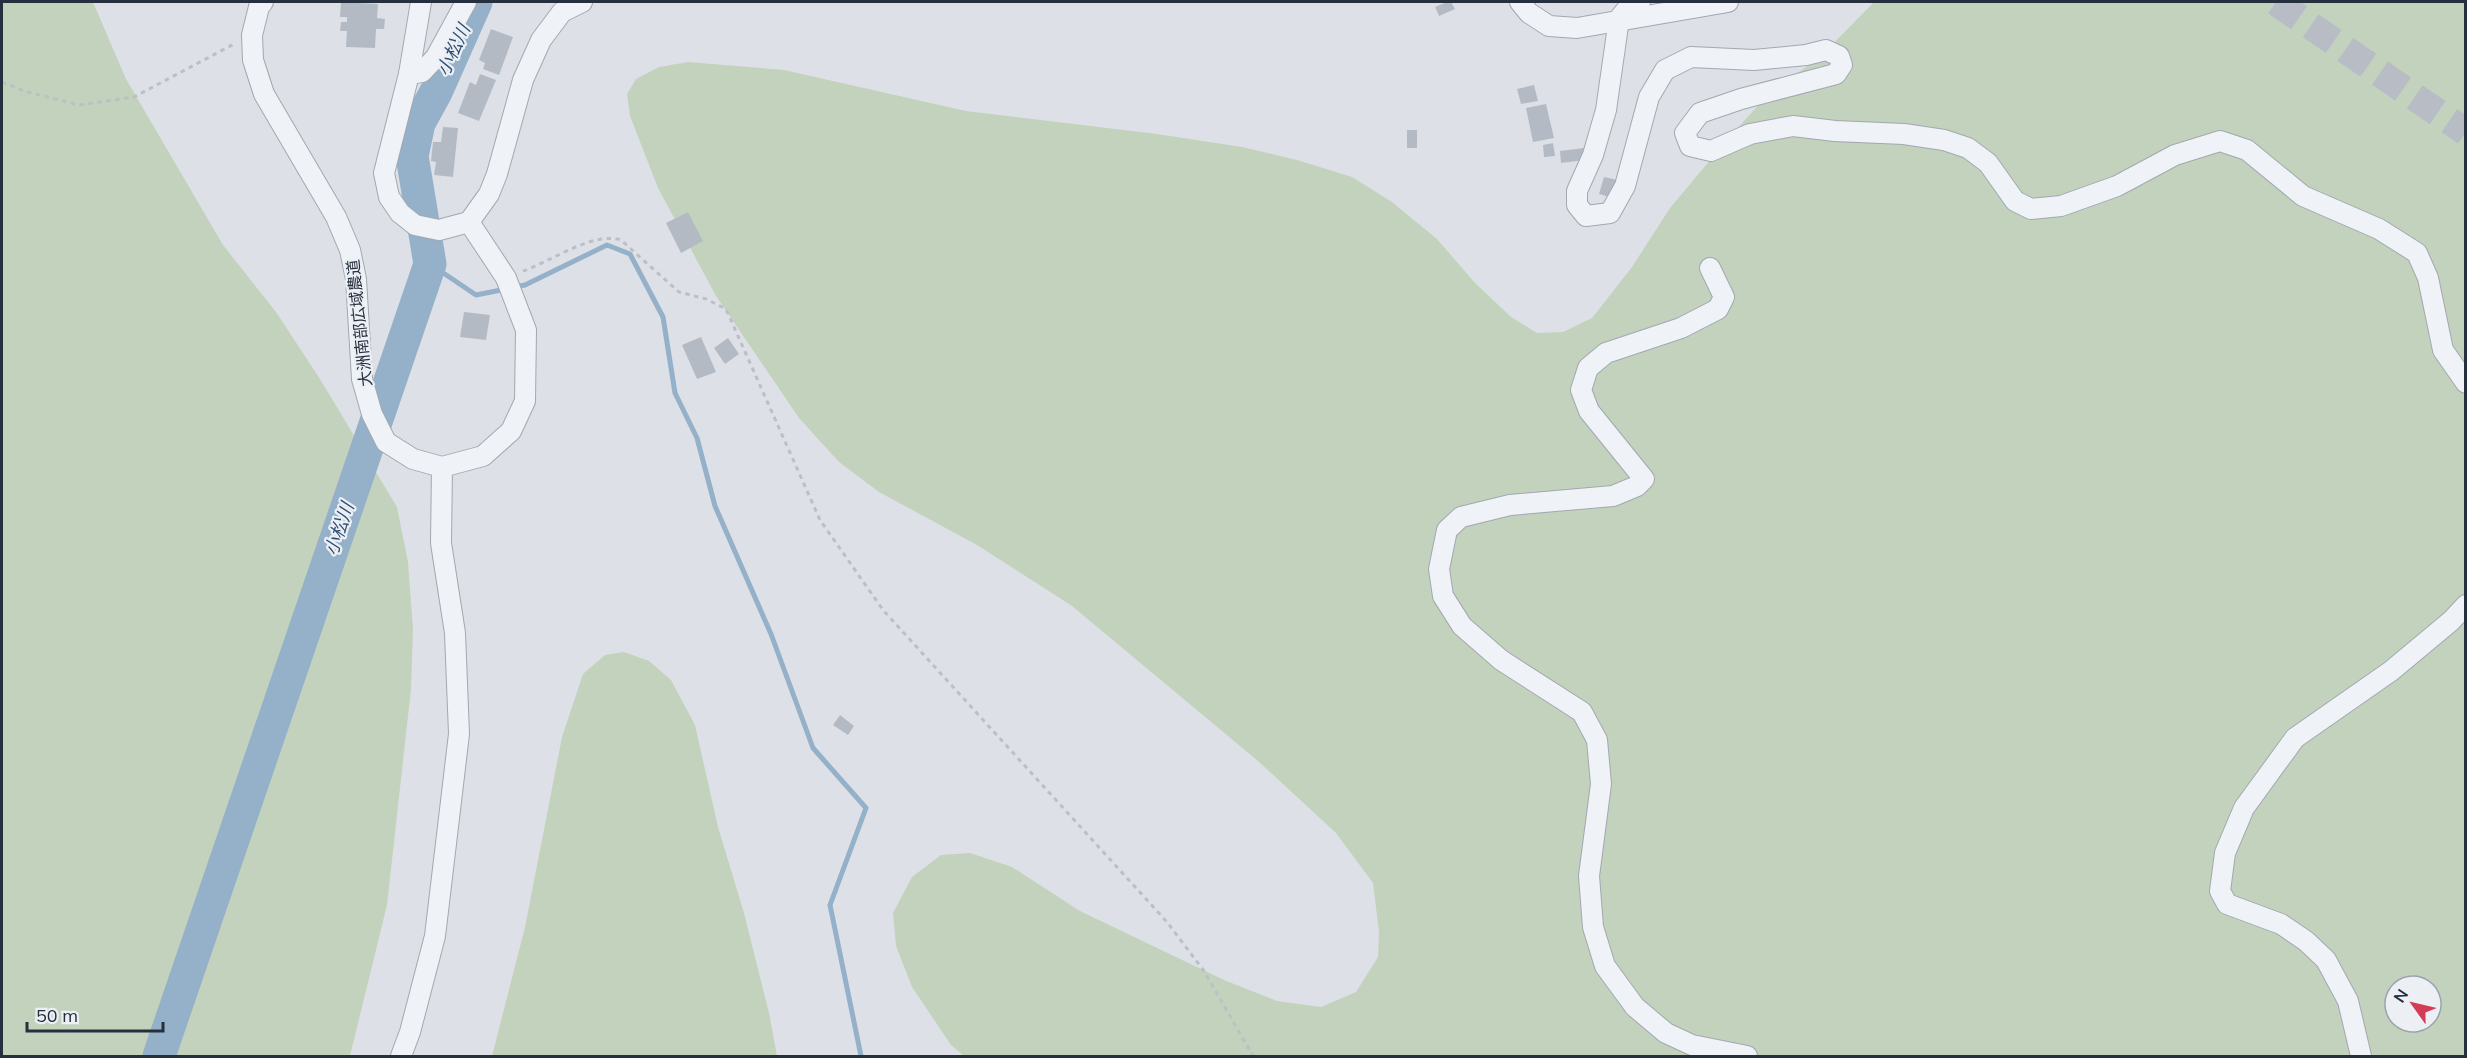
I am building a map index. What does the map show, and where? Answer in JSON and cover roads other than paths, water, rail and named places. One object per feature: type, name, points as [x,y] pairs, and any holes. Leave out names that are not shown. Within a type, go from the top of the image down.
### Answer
[{"type":"street","name":"大洲南部広域農道","points":[[263,2],[259,7],[252,35],[253,60],[264,94],[336,217],[350,250],[356,279],[362,379],[372,414],[386,442],[413,459],[442,467]]},
{"type":"street","points":[[421,2],[409,74],[384,173],[389,197],[400,213],[415,225],[439,230],[469,222],[489,194],[497,174],[523,80],[541,40],[562,12],[582,2]]},
{"type":"street","points":[[409,74],[422,72],[436,57],[466,2]]},
{"type":"street","points":[[1520,2],[1529,12],[1549,26],[1577,27],[1728,2]]},
{"type":"street","points":[[1640,2],[1634,3],[1625,10],[1619,19],[1606,110],[1593,155],[1577,191],[1577,205],[1586,216],[1610,213],[1615,204],[1624,186],[1649,97],[1665,70],[1691,57],[1754,60],[1826,50],[1839,56],[1842,65],[1836,74],[1741,99],[1700,113],[1685,133],[1690,146],[1711,151],[1750,134],[1793,126],[1834,131],[1904,134],[1944,140],[1968,148],[1988,163],[2015,201],[2031,209],[2061,206],[2117,186],[2175,155],[2220,141],[2247,150],[2303,196],[2379,229],[2417,253],[2428,278],[2443,350],[2466,383]]},
{"type":"street","points":[[401,1056],[410,1032],[435,936],[459,734],[454,633],[441,543],[442,467],[483,456],[511,431],[525,401],[526,330],[506,278],[469,222]]},
{"type":"street","points":[[1710,268],[1724,297],[1718,309],[1681,328],[1606,353],[1588,368],[1581,390],[1589,411],[1644,479],[1637,486],[1613,496],[1509,505],[1461,517],[1447,530],[1439,570],[1443,596],[1462,626],[1501,660],[1582,712],[1597,740],[1601,784],[1589,876],[1593,927],[1605,966],[1635,1007],[1666,1033],[1692,1045],[1747,1056]]},
{"type":"street","points":[[2361,1056],[2348,1001],[2326,960],[2306,941],[2281,924],[2227,904],[2220,891],[2225,853],[2244,808],[2295,738],[2391,671],[2451,621],[2466,605]]},
{"type":"waterway","name":"小松川","points":[[159,1056],[430,264],[412,156],[419,123],[436,92],[476,2]]},
{"type":"waterway","points":[[515,287],[525,285],[607,245],[630,254],[663,317],[675,393],[697,438],[715,506],[771,634],[813,748],[866,808],[830,905],[861,1056]]},
{"type":"waterway","points":[[430,264],[476,295],[506,289]]},
{"type":"tunnel","points":[[2276,2],[2466,132]]}]
